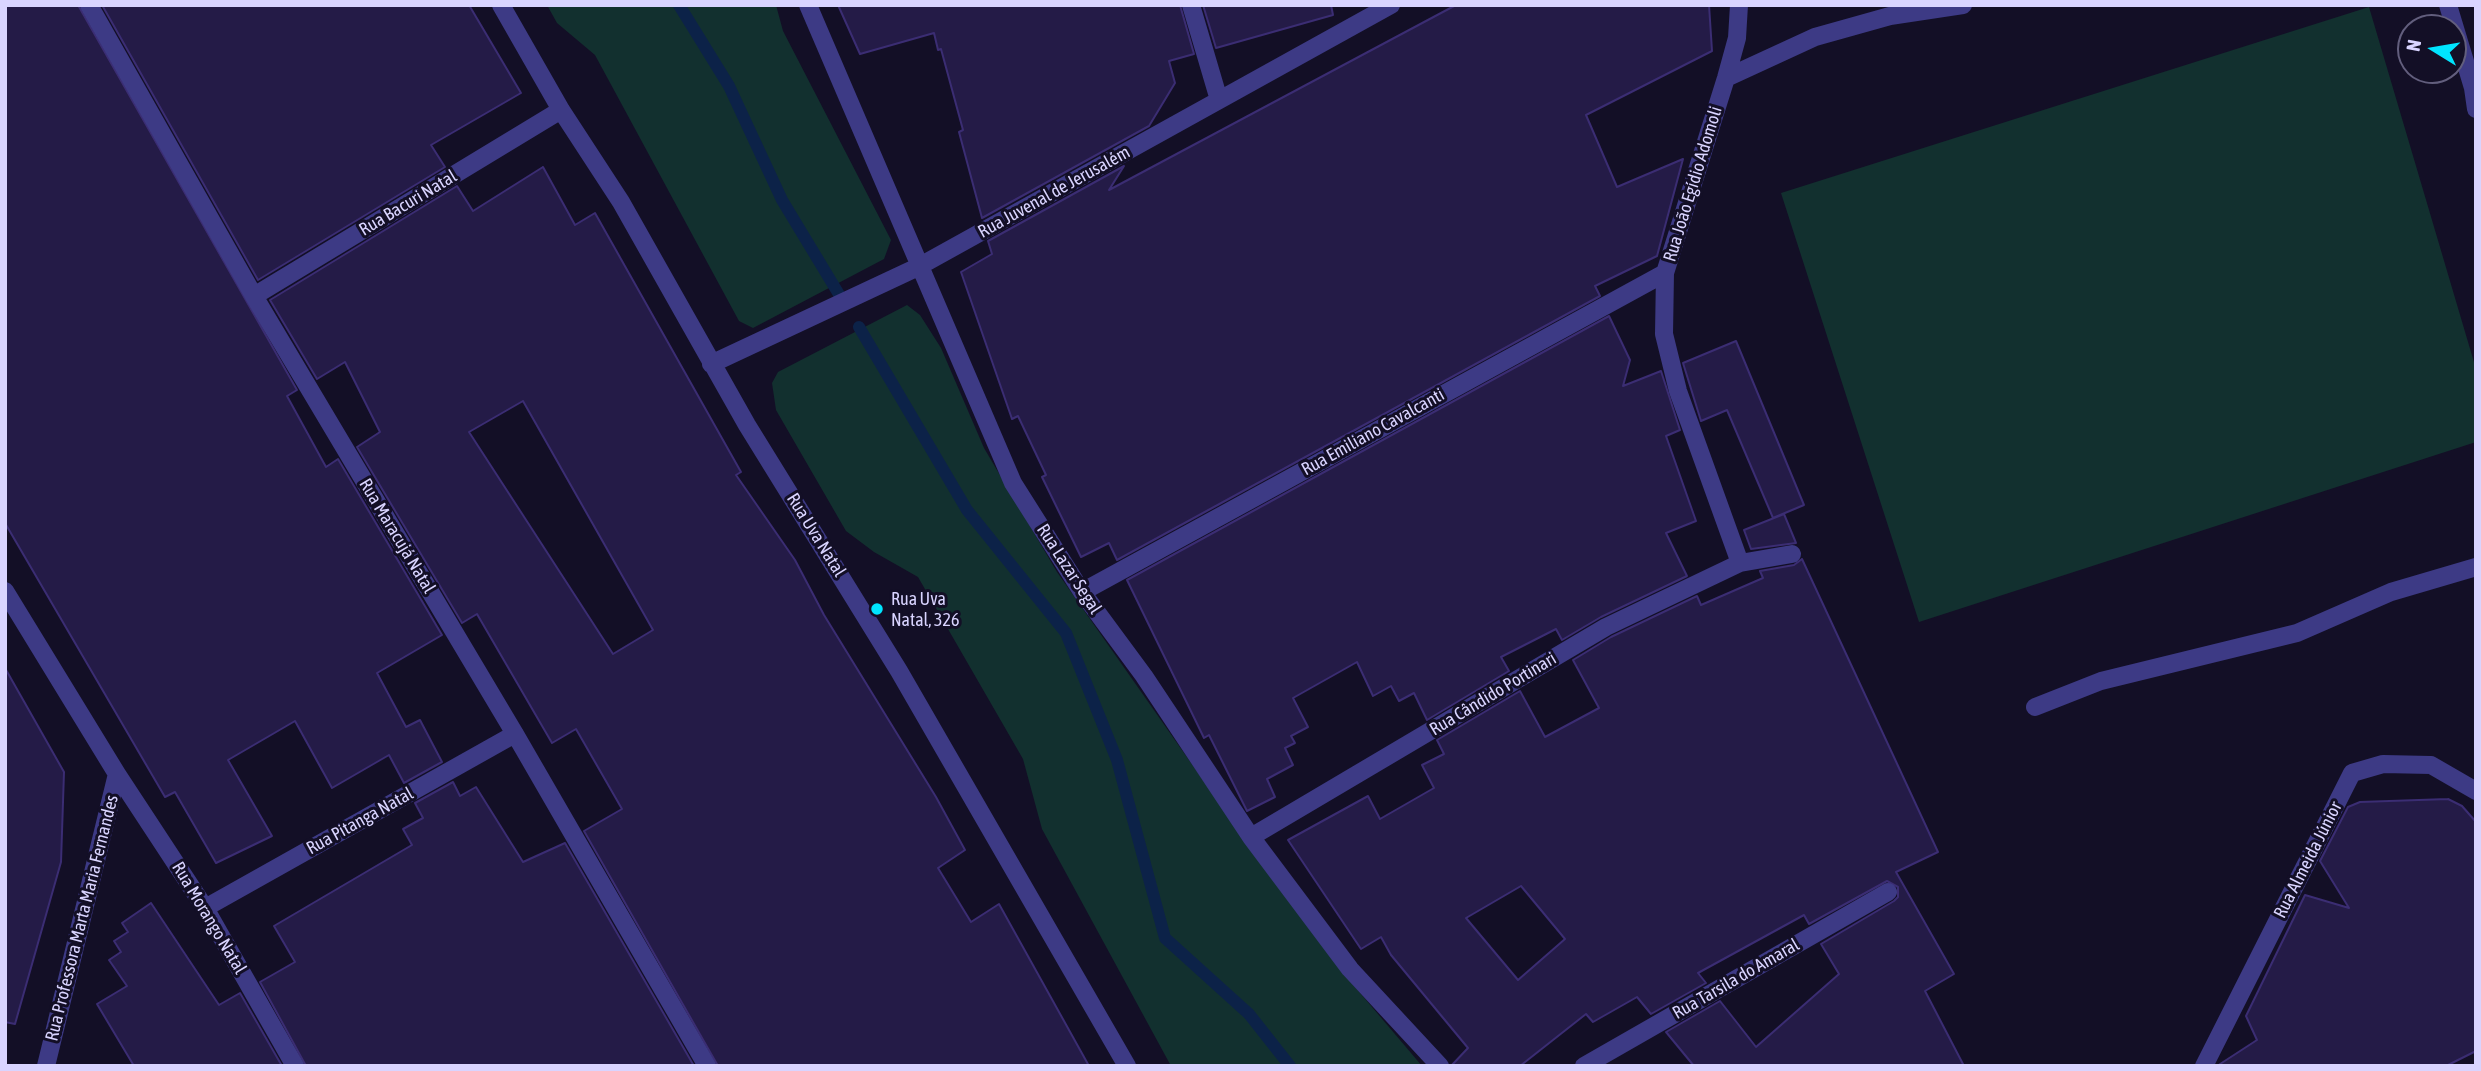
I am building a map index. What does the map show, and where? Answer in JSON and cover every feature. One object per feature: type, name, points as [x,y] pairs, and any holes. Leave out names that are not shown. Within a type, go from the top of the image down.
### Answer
[{"type":"street","name":"Rua Maracujá Natal","points":[[89,5],[254,296],[515,734],[707,1066]]},
{"type":"street","name":"Rua Uva Natal","points":[[501,5],[561,110],[621,202],[717,361],[1127,1066]]},
{"type":"street","name":"Rua Lazar Segal","points":[[808,5],[918,267],[1013,483],[1082,592],[1143,676],[1251,836],[1350,969],[1440,1066]]},
{"type":"street","points":[[1191,5],[1219,100]]},
{"type":"street","name":"Rua João Egídio Adomoli","points":[[1739,5],[1737,38],[1726,78],[1665,273],[1664,334],[1678,391],[1740,563]]},
{"type":"street","points":[[1726,78],[1815,37],[1890,16],[1963,5]]},
{"type":"street","points":[[2448,5],[2473,88],[2476,109]]},
{"type":"street","name":"Rua Juvenal de Jerusalém","points":[[717,361],[918,267],[1380,8]]},
{"type":"street","name":"Rua Bacuri Natal","points":[[254,296],[561,110]]},
{"type":"street","name":"Rua Emiliano Cavalcanti","points":[[1082,592],[1665,273]]},
{"type":"street","name":"Rua Cândido Portinari","points":[[1251,836],[1606,627],[1740,563],[1792,554]]},
{"type":"street","points":[[2035,707],[2101,681],[2297,632],[2391,592],[2476,567]]},
{"type":"street","name":"Rua Professora Marta Maria Fernandes","points":[[5,591],[117,774],[46,1066]]},
{"type":"street","name":"Rua Pitanga Natal","points":[[205,908],[515,734]]},
{"type":"street","name":"Rua Almeida Júnior","points":[[2204,1066],[2352,772],[2383,764],[2431,765],[2476,791]]},
{"type":"street","name":"Rua Morango Natal","points":[[117,774],[205,908],[295,1066]]},
{"type":"street","name":"Rua Tarsila do Amaral","points":[[1584,1066],[1888,892]]},
{"type":"green space","points":[[547,5],[776,5],[783,31],[891,240],[884,259],[753,328],[739,321],[595,55],[557,23]]},
{"type":"green space","points":[[2369,7],[2476,369],[2476,442],[1919,622],[1781,193]]},
{"type":"green space","points":[[907,305],[920,315],[941,348],[984,448],[1057,572],[1217,800],[1344,974],[1422,1066],[1171,1066],[1042,829],[1023,759],[918,577],[874,552],[846,531],[776,410],[772,383],[778,372]]},
{"type":"building","points":[[5,5],[78,5],[297,390],[287,396],[326,467],[338,459],[442,635],[377,673],[406,727],[420,720],[442,762],[404,783],[389,755],[332,788],[295,721],[228,760],[272,836],[216,863],[175,792],[165,797],[5,523]]},
{"type":"building","points":[[102,5],[469,5],[521,93],[431,145],[445,167],[258,280]]},
{"type":"building","points":[[838,5],[1180,5],[1194,54],[1169,61],[1175,83],[1149,126],[982,218],[959,132],[963,130],[941,49],[938,50],[934,33],[860,54]]},
{"type":"building","points":[[1203,5],[1331,5],[1333,15],[1216,48]]},
{"type":"building","points":[[1456,5],[1709,5],[1712,51],[1586,115],[1617,187],[1683,159],[1657,256],[1595,286],[1600,296],[1117,560],[1109,543],[1081,557],[1042,477],[1046,475],[1018,416],[1012,419],[961,272],[992,254],[988,241],[1124,166],[1109,190]]},
{"type":"building","points":[[543,167],[575,225],[595,213],[741,472],[736,475],[795,560],[824,615],[936,797],[965,850],[938,868],[971,922],[999,904],[1089,1066],[718,1066],[584,831],[622,809],[576,729],[552,743],[477,614],[462,623],[357,447],[380,432],[345,362],[317,379],[270,300],[457,186],[473,211]],"holes":[[[523,401],[653,630],[613,654],[469,432]]]},
{"type":"building","points":[[1609,316],[1630,360],[1623,386],[1661,371],[1680,430],[1666,436],[1696,521],[1666,533],[1687,576],[1601,617],[1562,640],[1556,629],[1501,657],[1509,671],[1427,720],[1414,693],[1399,701],[1391,686],[1373,696],[1357,662],[1293,698],[1308,727],[1291,736],[1295,743],[1285,748],[1293,765],[1267,779],[1275,797],[1247,811],[1209,735],[1204,738],[1127,580]]},
{"type":"building","points":[[1736,341],[1804,505],[1773,518],[1727,410],[1701,421],[1683,363]]},
{"type":"building","points":[[1784,514],[1796,543],[1751,549],[1744,530]]},
{"type":"building","points":[[1802,559],[1938,852],[1896,872],[1954,974],[1925,991],[1964,1066],[1694,1066],[1666,1032],[1720,1001],[1756,1047],[1839,974],[1821,944],[1894,901],[1898,897],[1898,887],[1887,881],[1809,924],[1804,915],[1698,973],[1706,983],[1651,1014],[1637,997],[1593,1022],[1586,1014],[1520,1066],[1451,1066],[1468,1048],[1391,955],[1381,937],[1361,949],[1288,840],[1368,796],[1380,819],[1434,788],[1422,765],[1444,754],[1437,740],[1520,691],[1545,737],[1599,708],[1573,660],[1611,637],[1697,596],[1701,605],[1763,578],[1760,571],[1794,565]],"holes":[[[1521,886],[1565,939],[1518,980],[1466,918]]]},
{"type":"building","points":[[5,668],[64,772],[61,862],[15,1024],[5,1022]]},
{"type":"building","points":[[453,782],[460,796],[476,787],[523,862],[565,843],[694,1066],[306,1066],[260,982],[295,962],[274,926],[412,845],[403,829],[423,818],[415,803]]},
{"type":"building","points":[[2448,799],[2462,806],[2476,822],[2476,1051],[2446,1066],[2217,1066],[2257,1040],[2246,1016],[2305,895],[2349,908],[2320,861],[2348,807],[2360,802]]},
{"type":"building","points":[[151,903],[219,1005],[240,993],[282,1066],[134,1066],[97,1004],[127,986],[109,960],[121,952],[114,941],[128,932],[122,923]]},
{"type":"waterway","points":[[679,5],[729,86],[782,200],[843,301]]},
{"type":"waterway","points":[[859,327],[967,510],[1066,633],[1117,760],[1165,938],[1249,1014],[1290,1066]]},
{"type":"place","name":"Rua Uva Natal, 326","points":[[877,609]]}]
